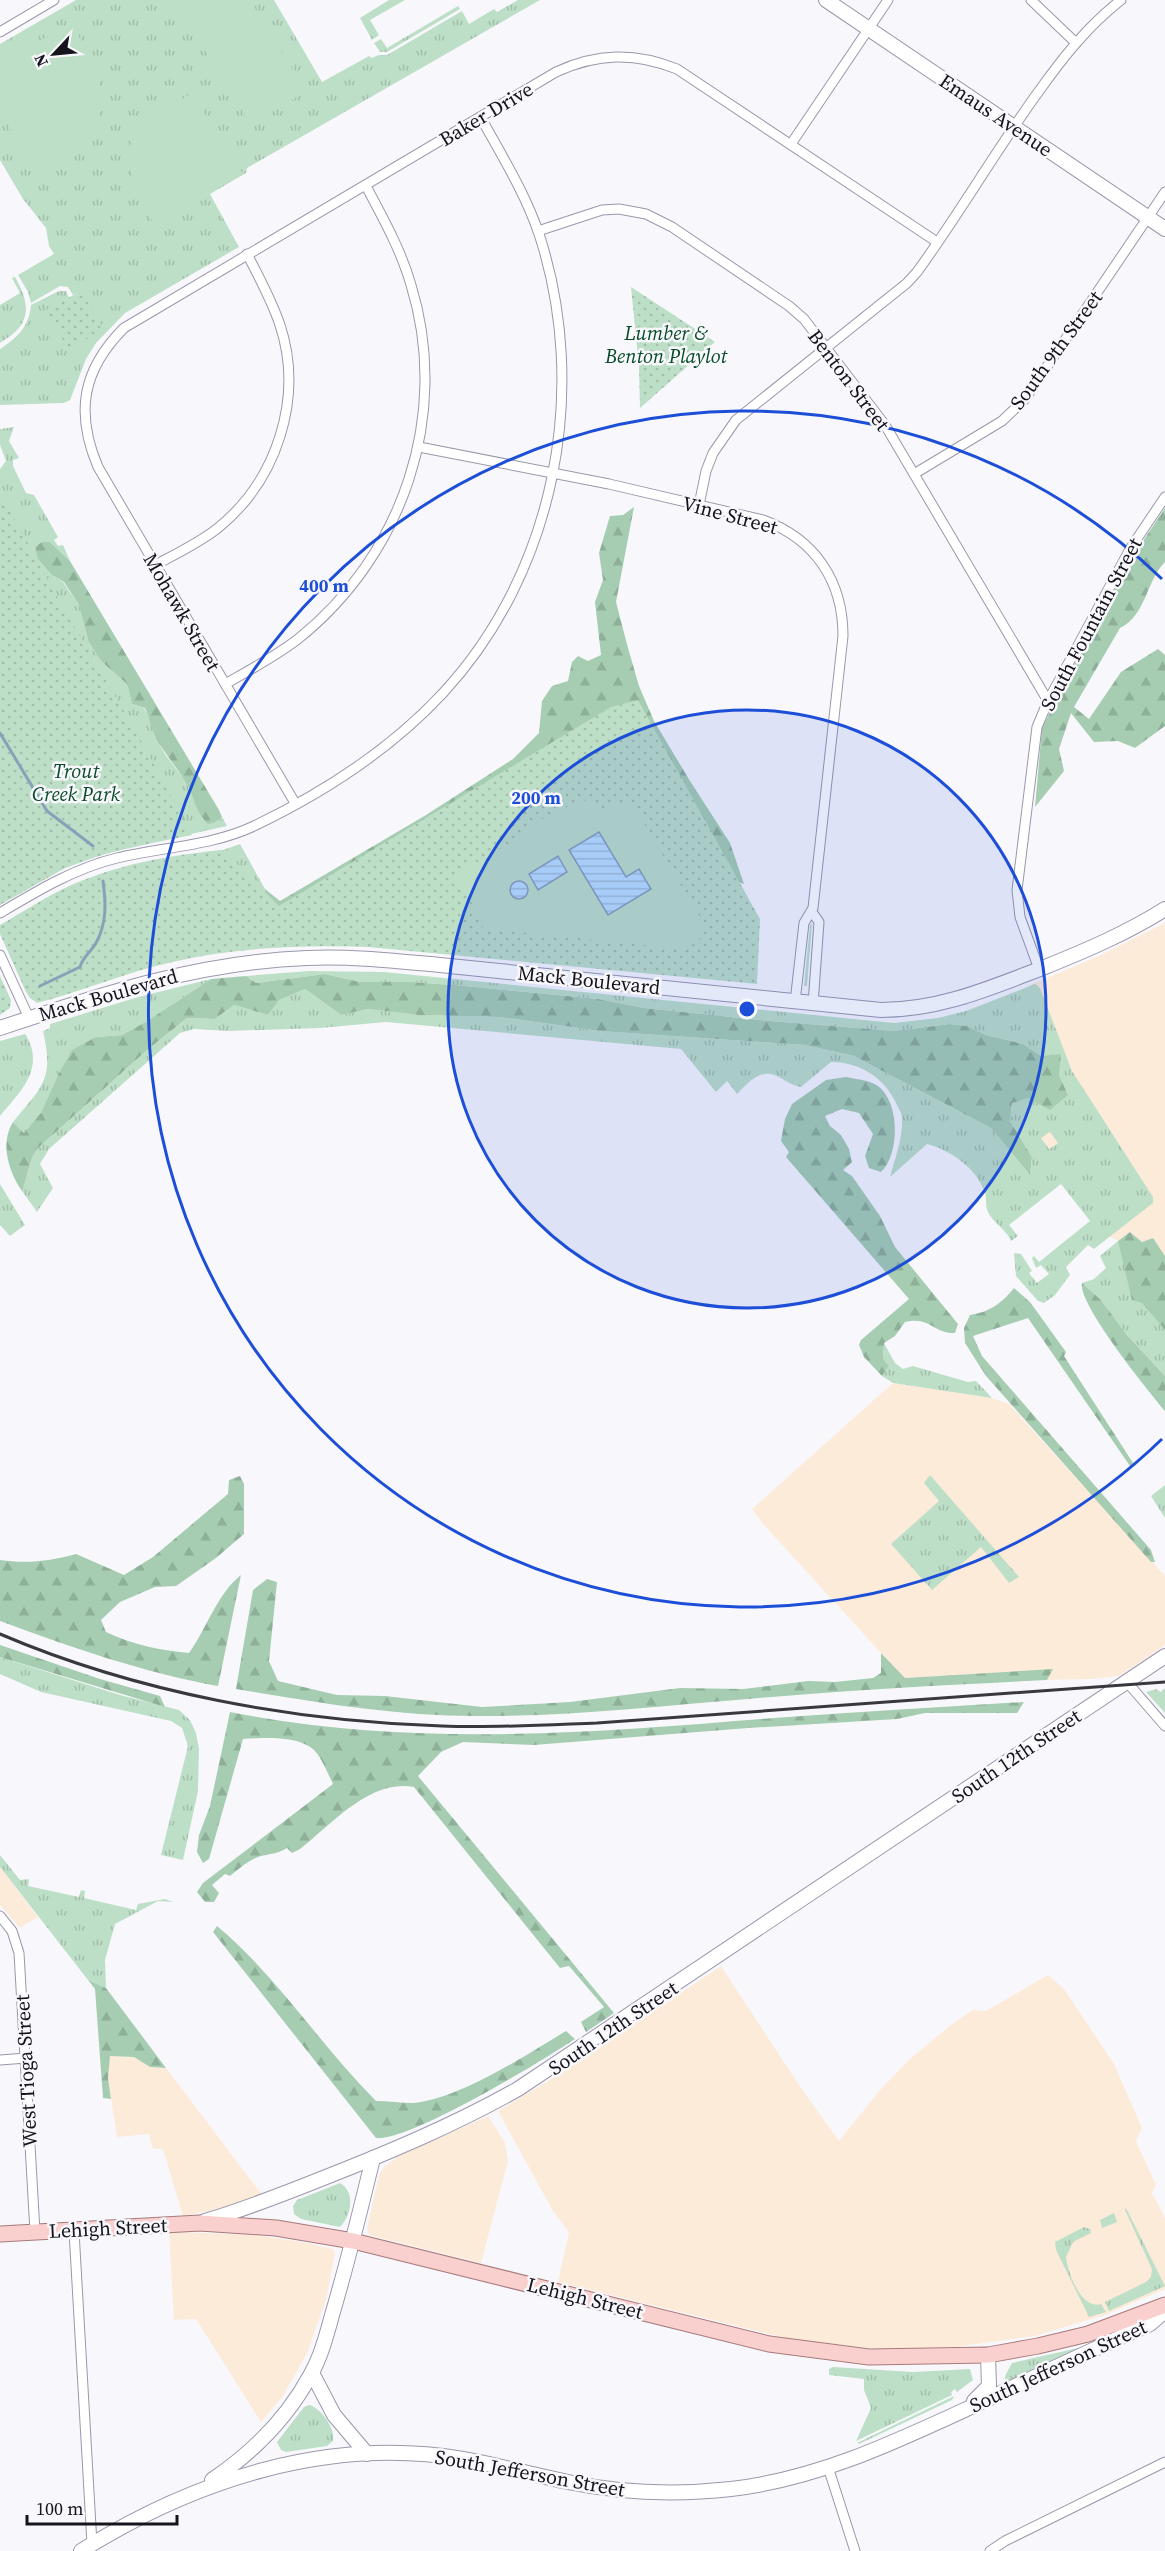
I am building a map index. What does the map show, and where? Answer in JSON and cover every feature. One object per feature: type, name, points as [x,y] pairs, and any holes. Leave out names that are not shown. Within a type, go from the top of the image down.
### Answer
[{"type":"main road","name":"Emaus Avenue","points":[[826,0],[1165,230]]},
{"type":"main road","name":"Mack Boulevard","points":[[0,1028],[160,978],[223,966],[308,958],[366,959],[440,965],[881,1010],[929,1007],[974,994],[1115,938],[1165,909]]},
{"type":"main road","name":"South 12th Street","points":[[200,2223],[237,2212],[373,2158],[465,2118],[545,2074],[1165,1656]]},
{"type":"main road","points":[[195,2491],[256,2444],[292,2404],[312,2373],[325,2339],[353,2241],[373,2158]]},
{"type":"main road","name":"Lehigh Street","points":[[0,2234],[200,2223],[276,2228],[353,2241],[770,2344],[806,2351],[888,2358],[988,2355],[1038,2346],[1088,2334],[1165,2305]]},
{"type":"main road","name":"South Jefferson Street","points":[[87,2548],[151,2510],[223,2481],[282,2465],[367,2454],[411,2454],[463,2458],[602,2488],[667,2492],[743,2487],[797,2476],[897,2442],[1150,2324],[1165,2311]]},
{"type":"main road","name":"South Jefferson Street","points":[[949,2417],[979,2397],[989,2386],[988,2355]]},
{"type":"main road","points":[[312,2373],[334,2415],[367,2454]]},
{"type":"street","points":[[0,32],[54,0]]},
{"type":"street","points":[[792,144],[888,0]]},
{"type":"street","points":[[1031,0],[1075,42]]},
{"type":"street","points":[[699,505],[706,471],[724,436],[743,414],[917,272],[1013,127],[1075,42],[1121,0]]},
{"type":"street","name":"Baker Drive","points":[[84,415],[88,384],[95,366],[124,328],[556,72],[573,64],[604,57],[627,56],[660,62],[677,69],[937,242]]},
{"type":"street","points":[[0,913],[52,883],[82,870],[117,858],[228,836],[257,825],[295,803],[349,771],[398,736],[421,716],[462,672],[494,626],[520,576],[545,508],[554,473],[561,408],[561,344],[552,284],[538,231],[508,165],[481,118]]},
{"type":"street","points":[[225,684],[297,640],[339,600],[354,582],[392,523],[410,480],[419,447],[424,413],[425,378],[418,310],[405,265],[392,233],[366,186]]},
{"type":"street","name":"South 9th Street","points":[[914,474],[1002,421],[1025,399],[1165,192]]},
{"type":"street","name":"Benton Street","points":[[538,231],[602,210],[619,209],[646,214],[672,228],[789,306],[809,325],[877,415],[1048,701]]},
{"type":"street","points":[[155,565],[202,539],[237,511],[264,475],[280,439],[288,392],[285,344],[274,309],[247,254]]},
{"type":"street","name":"Mohawk Street","points":[[84,415],[88,442],[98,467],[295,803]]},
{"type":"street","name":"Vine Street","points":[[419,447],[554,473],[763,520],[792,533],[825,566],[840,602],[843,636],[812,912],[804,923],[795,1002]]},
{"type":"street","name":"South Fountain Street","points":[[1039,969],[1020,917],[1017,890],[1037,727],[1048,701],[1130,549],[1165,497]]},
{"type":"street","name":"Vine Street","points":[[812,912],[819,922],[813,1004]]},
{"type":"street","points":[[0,955],[29,1018]]},
{"type":"street","points":[[1126,1681],[1165,1726]]},
{"type":"street","name":"West Tioga Street","points":[[0,1916],[12,1931],[19,1953],[35,2232]]},
{"type":"street","points":[[0,2060],[26,2058]]},
{"type":"street","points":[[74,2231],[87,2548]]},
{"type":"street","points":[[990,2551],[1005,2541],[1165,2462]]},
{"type":"street","points":[[828,2467],[855,2551]]},
{"type":"shaded area","points":[[1165,923],[1165,1256],[1153,1239],[1142,1242],[1130,1232],[1118,1241],[1109,1236],[1012,1102],[1030,985],[1099,956]]},
{"type":"shaded area","points":[[893,1383],[992,1398],[1009,1404],[1165,1576],[1165,1645],[1119,1676],[1047,1680],[1052,1670],[904,1678],[763,1524],[752,1509]]},
{"type":"shaded area","points":[[0,1867],[38,1917],[20,1928],[0,1905]]},
{"type":"shaded area","points":[[721,1966],[799,2085],[839,2141],[880,2090],[910,2059],[952,2024],[973,2010],[986,2011],[1048,1975],[1064,1989],[1114,2064],[1142,2128],[1136,2141],[1156,2185],[1152,2193],[1165,2218],[1165,2289],[1105,2315],[1035,2336],[954,2347],[881,2349],[805,2342],[558,2282],[569,2232],[553,2211],[498,2111],[566,2070]]},
{"type":"shaded area","points":[[110,2056],[134,2057],[150,2067],[166,2068],[263,2196],[219,2209],[183,2216],[163,2149],[153,2149],[149,2134],[117,2137],[108,2078]]},
{"type":"shaded area","points":[[488,2116],[505,2143],[508,2161],[481,2263],[369,2235],[367,2228],[379,2175],[384,2167],[399,2156]]},
{"type":"shaded area","points":[[169,2233],[256,2235],[302,2242],[333,2249],[335,2252],[326,2300],[307,2353],[283,2396],[261,2422],[196,2319],[174,2320]]},
{"type":"green space","points":[[76,0],[274,0],[322,82],[369,56],[372,58],[387,55],[462,11],[469,24],[494,9],[497,12],[518,0],[540,0],[247,168],[246,173],[210,194],[239,247],[125,313],[96,343],[86,359],[70,400],[64,403],[0,405],[0,349],[12,341],[25,326],[31,305],[59,291],[66,291],[69,298],[81,291],[73,295],[68,287],[60,286],[31,303],[28,292],[18,275],[54,254],[49,246],[46,228],[23,199],[0,160],[0,44]]},
{"type":"green space","points":[[174,0],[250,0],[306,91],[251,125]]},
{"type":"green space","points":[[389,0],[405,0],[370,20],[379,35],[372,40],[360,18]]},
{"type":"green space","points":[[458,6],[460,9],[387,52],[380,52],[374,43],[381,39],[387,48]]},
{"type":"green space","points":[[72,23],[99,76],[99,119],[72,155],[38,178],[0,111],[0,63]]},
{"type":"green space","points":[[192,93],[243,174],[154,224],[135,192],[128,148],[143,124]]},
{"type":"green space","points":[[15,277],[24,297],[26,314],[18,329],[0,343],[0,305],[20,293],[12,278]]},
{"type":"green space","name":"Lumber & Benton Playlot","points":[[631,287],[715,342],[640,408],[639,367]]},
{"type":"green space","points":[[81,291],[102,326],[93,335],[69,350],[46,310]]},
{"type":"green space","name":"Trout Creek Park","points":[[14,427],[9,441],[19,458],[13,460],[13,466],[26,493],[34,495],[58,537],[54,540],[58,546],[63,545],[70,561],[50,542],[42,542],[52,575],[63,582],[79,605],[102,662],[127,684],[132,704],[144,708],[151,719],[153,732],[165,754],[186,782],[203,820],[216,822],[222,817],[227,826],[110,852],[87,860],[65,868],[0,905],[0,469],[6,461],[0,445],[0,429]]},
{"type":"green space","name":"Trout Creek Park","points":[[0,493],[60,602],[143,744],[192,835],[127,848],[80,862],[48,876],[0,905]]},
{"type":"green space","points":[[634,507],[616,602],[639,686],[654,721],[730,843],[744,884],[735,881],[262,910],[265,889],[280,901],[426,815],[513,759],[539,733],[542,701],[552,686],[568,681],[572,662],[578,656],[588,661],[601,655],[595,602],[603,580],[599,553],[610,516],[623,515]]},
{"type":"green space","points":[[1165,508],[1165,562],[1141,607],[1129,622],[1120,628],[1074,707],[1089,719],[1121,672],[1158,649],[1165,655],[1165,726],[1135,748],[1118,741],[1094,742],[1071,713],[1059,749],[1064,771],[1035,807],[1042,728],[1090,633],[1137,550]]},
{"type":"green space","points":[[42,542],[50,542],[70,561],[219,810],[222,817],[216,822],[208,824],[204,820],[186,783],[154,734],[145,708],[132,704],[127,684],[102,662],[89,642],[79,605],[64,582],[52,575],[38,559],[35,547]]},
{"type":"green space","points":[[638,700],[760,919],[757,984],[368,947],[320,946],[248,950],[200,956],[141,970],[37,1003],[26,992],[0,934],[0,925],[48,897],[84,880],[142,862],[223,850],[279,906],[611,707]]},
{"type":"green space","points":[[587,799],[592,799],[599,811],[618,804],[637,812],[701,919],[704,933],[698,941],[687,947],[672,948],[483,928],[469,897],[455,875],[510,843],[511,846],[522,839],[519,835],[550,814],[552,816],[570,805],[573,810]]},
{"type":"green space","points":[[240,844],[265,889],[262,910],[202,852],[223,850]]},
{"type":"green space","points":[[812,924],[807,986],[804,986],[810,925]]},
{"type":"green space","points":[[309,971],[384,972],[894,1023],[938,1018],[966,1011],[1035,984],[1040,988],[1072,1071],[1153,1197],[1153,1203],[1094,1249],[1088,1245],[1066,1267],[1070,1275],[1055,1295],[1044,1303],[1038,1301],[1016,1276],[1014,1253],[1021,1254],[1032,1271],[1029,1273],[1037,1283],[1049,1274],[1041,1265],[1036,1268],[1032,1258],[1034,1256],[1039,1262],[1090,1221],[1061,1184],[1009,1225],[1018,1236],[1011,1241],[988,1212],[985,1193],[976,1176],[962,1161],[927,1144],[890,1177],[900,1140],[902,1115],[886,1087],[861,1068],[831,1062],[801,1087],[773,1074],[767,1074],[756,1077],[737,1094],[727,1081],[716,1092],[681,1049],[386,1022],[320,1028],[229,1031],[194,1029],[180,1033],[49,1149],[40,1164],[53,1188],[37,1212],[22,1191],[31,1160],[37,1149],[146,1051],[187,1018],[215,1019],[234,1005],[268,1015],[278,1000],[305,989],[341,1015],[369,1009],[420,1015],[500,1017],[600,1031],[805,1045],[854,1056],[991,1128],[1030,1175],[1032,1157],[1010,1121],[1012,1102],[1028,1098],[1068,1095],[1059,1075],[1041,1056],[1023,1044],[986,1035],[967,1026],[949,1024],[895,1031],[644,1008],[598,999],[464,986],[413,982],[360,982],[325,974],[256,983],[246,976]],"holes":[[[1050,1132],[1058,1143],[1049,1149],[1041,1138]]]},
{"type":"green space","points":[[325,974],[360,982],[413,982],[464,986],[598,999],[644,1008],[770,1021],[895,1031],[949,1024],[967,1026],[986,1035],[1023,1044],[1041,1056],[1061,1054],[1059,1075],[1068,1095],[1050,1110],[1028,1098],[1012,1103],[1010,1121],[1032,1157],[1030,1175],[991,1128],[854,1056],[805,1045],[600,1031],[500,1017],[419,1015],[369,1009],[341,1015],[305,989],[279,1000],[268,1015],[234,1005],[215,1019],[187,1018],[146,1051],[37,1149],[31,1160],[22,1191],[7,1157],[9,1130],[13,1122],[24,1133],[41,1113],[72,1050],[96,1037],[122,1035],[211,979],[246,976],[256,983]]},
{"type":"green space","points":[[0,976],[11,1000],[10,1008],[0,1015]]},
{"type":"green space","points":[[211,979],[122,1035],[96,1037],[57,1077],[41,1114],[24,1133],[13,1122],[39,1090],[43,1081],[47,1060],[43,1031],[50,1028],[50,1024],[138,997]]},
{"type":"green space","points":[[25,1034],[33,1056],[30,1075],[20,1092],[0,1116],[0,1041]]},
{"type":"green space","points":[[846,1077],[871,1082],[878,1086],[890,1104],[895,1128],[892,1153],[881,1172],[869,1168],[865,1156],[873,1134],[859,1113],[842,1109],[825,1116],[830,1126],[841,1135],[849,1149],[852,1162],[843,1170],[852,1176],[880,1216],[895,1247],[958,1324],[955,1333],[948,1333],[921,1321],[905,1322],[895,1336],[884,1343],[883,1358],[889,1366],[882,1376],[864,1357],[859,1345],[861,1340],[909,1299],[786,1157],[789,1152],[781,1141],[785,1119],[792,1104],[826,1080]]},
{"type":"green space","points":[[0,1184],[25,1225],[10,1236],[0,1225]]},
{"type":"green space","points":[[1130,1232],[1142,1242],[1153,1238],[1165,1256],[1165,1330],[1142,1303],[1132,1300],[1118,1241]]},
{"type":"green space","points":[[1118,1241],[1142,1302],[1165,1330],[1165,1376],[1127,1335],[1101,1300],[1082,1283],[1094,1279],[1106,1268],[1100,1256]]},
{"type":"green space","points":[[1082,1283],[1101,1300],[1127,1335],[1165,1376],[1165,1411],[1102,1327],[1083,1293]]},
{"type":"green space","points":[[1014,1288],[1030,1302],[1066,1352],[1064,1356],[1135,1466],[1130,1466],[1028,1318],[973,1336],[982,1356],[1151,1550],[1155,1562],[1151,1562],[986,1376],[965,1343],[964,1328],[970,1315],[984,1312],[995,1306]]},
{"type":"green space","points":[[884,1343],[895,1363],[903,1369],[913,1366],[968,1382],[976,1381],[992,1398],[893,1383],[882,1376],[889,1366],[883,1358]]},
{"type":"green space","points":[[930,1475],[1019,1577],[1009,1583],[981,1547],[932,1590],[891,1544],[939,1501],[924,1483]]},
{"type":"green space","points":[[240,1476],[244,1484],[244,1534],[216,1558],[176,1586],[155,1587],[120,1602],[101,1620],[106,1632],[136,1644],[189,1653],[225,1592],[241,1575],[218,1686],[163,1674],[108,1658],[0,1621],[0,1560],[39,1561],[76,1554],[124,1575],[153,1557],[228,1494],[229,1480]]},
{"type":"green space","points":[[1165,1485],[1165,1518],[1151,1496]]},
{"type":"green space","points":[[267,1579],[277,1582],[269,1661],[278,1681],[337,1695],[385,1696],[482,1707],[570,1702],[680,1688],[743,1689],[808,1681],[835,1682],[873,1678],[881,1673],[881,1653],[905,1678],[1053,1669],[1047,1680],[822,1693],[577,1713],[475,1716],[385,1711],[236,1689],[253,1590]]},
{"type":"green space","points":[[0,1645],[100,1679],[160,1696],[165,1707],[0,1657]]},
{"type":"green space","points":[[0,1657],[120,1695],[179,1710],[190,1720],[196,1733],[199,1749],[198,1791],[183,1860],[161,1855],[188,1746],[182,1728],[171,1721],[41,1692],[0,1674]]},
{"type":"green space","points":[[1165,1688],[1165,1713],[1146,1692],[1156,1689],[1161,1692]]},
{"type":"green space","points":[[1024,1702],[1017,1713],[925,1713],[897,1719],[534,1745],[463,1742],[441,1752],[418,1776],[614,2013],[586,2032],[581,2022],[604,2007],[569,1966],[560,1968],[414,1787],[398,1786],[382,1790],[352,1806],[300,1849],[292,1853],[287,1848],[255,1858],[230,1876],[225,1874],[212,1885],[219,1893],[214,1902],[205,1902],[197,1892],[203,1883],[333,1784],[320,1757],[307,1745],[280,1738],[243,1739],[209,1859],[203,1863],[197,1852],[199,1835],[210,1806],[230,1712],[298,1723],[365,1730],[434,1734],[502,1734],[638,1728]]},
{"type":"green space","points":[[0,1855],[20,1880],[29,1879],[28,1886],[79,1897],[81,1890],[85,1891],[84,1898],[136,1910],[138,1904],[165,1899],[173,1902],[158,1901],[115,1924],[105,1960],[106,1988],[88,1980],[0,1867]]},
{"type":"green space","points":[[217,1926],[260,1967],[376,2101],[413,2103],[431,2100],[471,2085],[566,2031],[575,2039],[506,2081],[445,2114],[393,2136],[376,2138],[213,1932]]},
{"type":"green space","points":[[88,1980],[106,1988],[166,2068],[150,2067],[134,2057],[110,2056],[108,2078],[111,2099],[103,2098],[95,1989]]},
{"type":"green space","points":[[340,2183],[348,2192],[350,2204],[347,2217],[340,2227],[301,2219],[294,2214],[293,2206],[297,2200]]},
{"type":"green space","points":[[1126,2208],[1165,2286],[1109,2311],[1105,2302],[1146,2282],[1151,2277],[1152,2269]]},
{"type":"green space","points":[[1114,2213],[1117,2222],[1102,2228],[1100,2220]]},
{"type":"green space","points":[[1084,2227],[1090,2229],[1091,2233],[1073,2242],[1066,2257],[1073,2280],[1082,2296],[1094,2304],[1101,2304],[1106,2312],[1089,2317],[1056,2250],[1055,2242]]},
{"type":"green space","points":[[1078,2348],[1008,2382],[1005,2381],[1005,2376],[1012,2363]]},
{"type":"green space","points":[[833,2367],[913,2372],[970,2369],[973,2380],[957,2392],[955,2389],[951,2392],[952,2395],[856,2441],[871,2408],[864,2390],[864,2379],[829,2375],[829,2369]]},
{"type":"green space","points":[[954,2396],[952,2400],[857,2443]]},
{"type":"green space","points":[[309,2405],[318,2410],[326,2419],[332,2431],[333,2441],[327,2446],[286,2452],[281,2450],[277,2442],[304,2407]]},
{"type":"water","points":[[599,832],[626,877],[639,869],[651,889],[608,915],[569,850]]},
{"type":"water","points":[[558,856],[567,872],[538,890],[529,874]]},
{"type":"water","points":[[519,881],[525,884],[528,890],[525,896],[519,899],[513,896],[510,890],[513,884]]},
{"type":"waterway","points":[[0,733],[47,811],[93,846]]},
{"type":"waterway","points":[[40,986],[80,967],[96,943],[105,913],[103,881]]},
{"type":"railway","points":[[0,1634],[106,1673],[217,1700],[329,1718],[442,1726],[597,1723],[1165,1682]]}]
